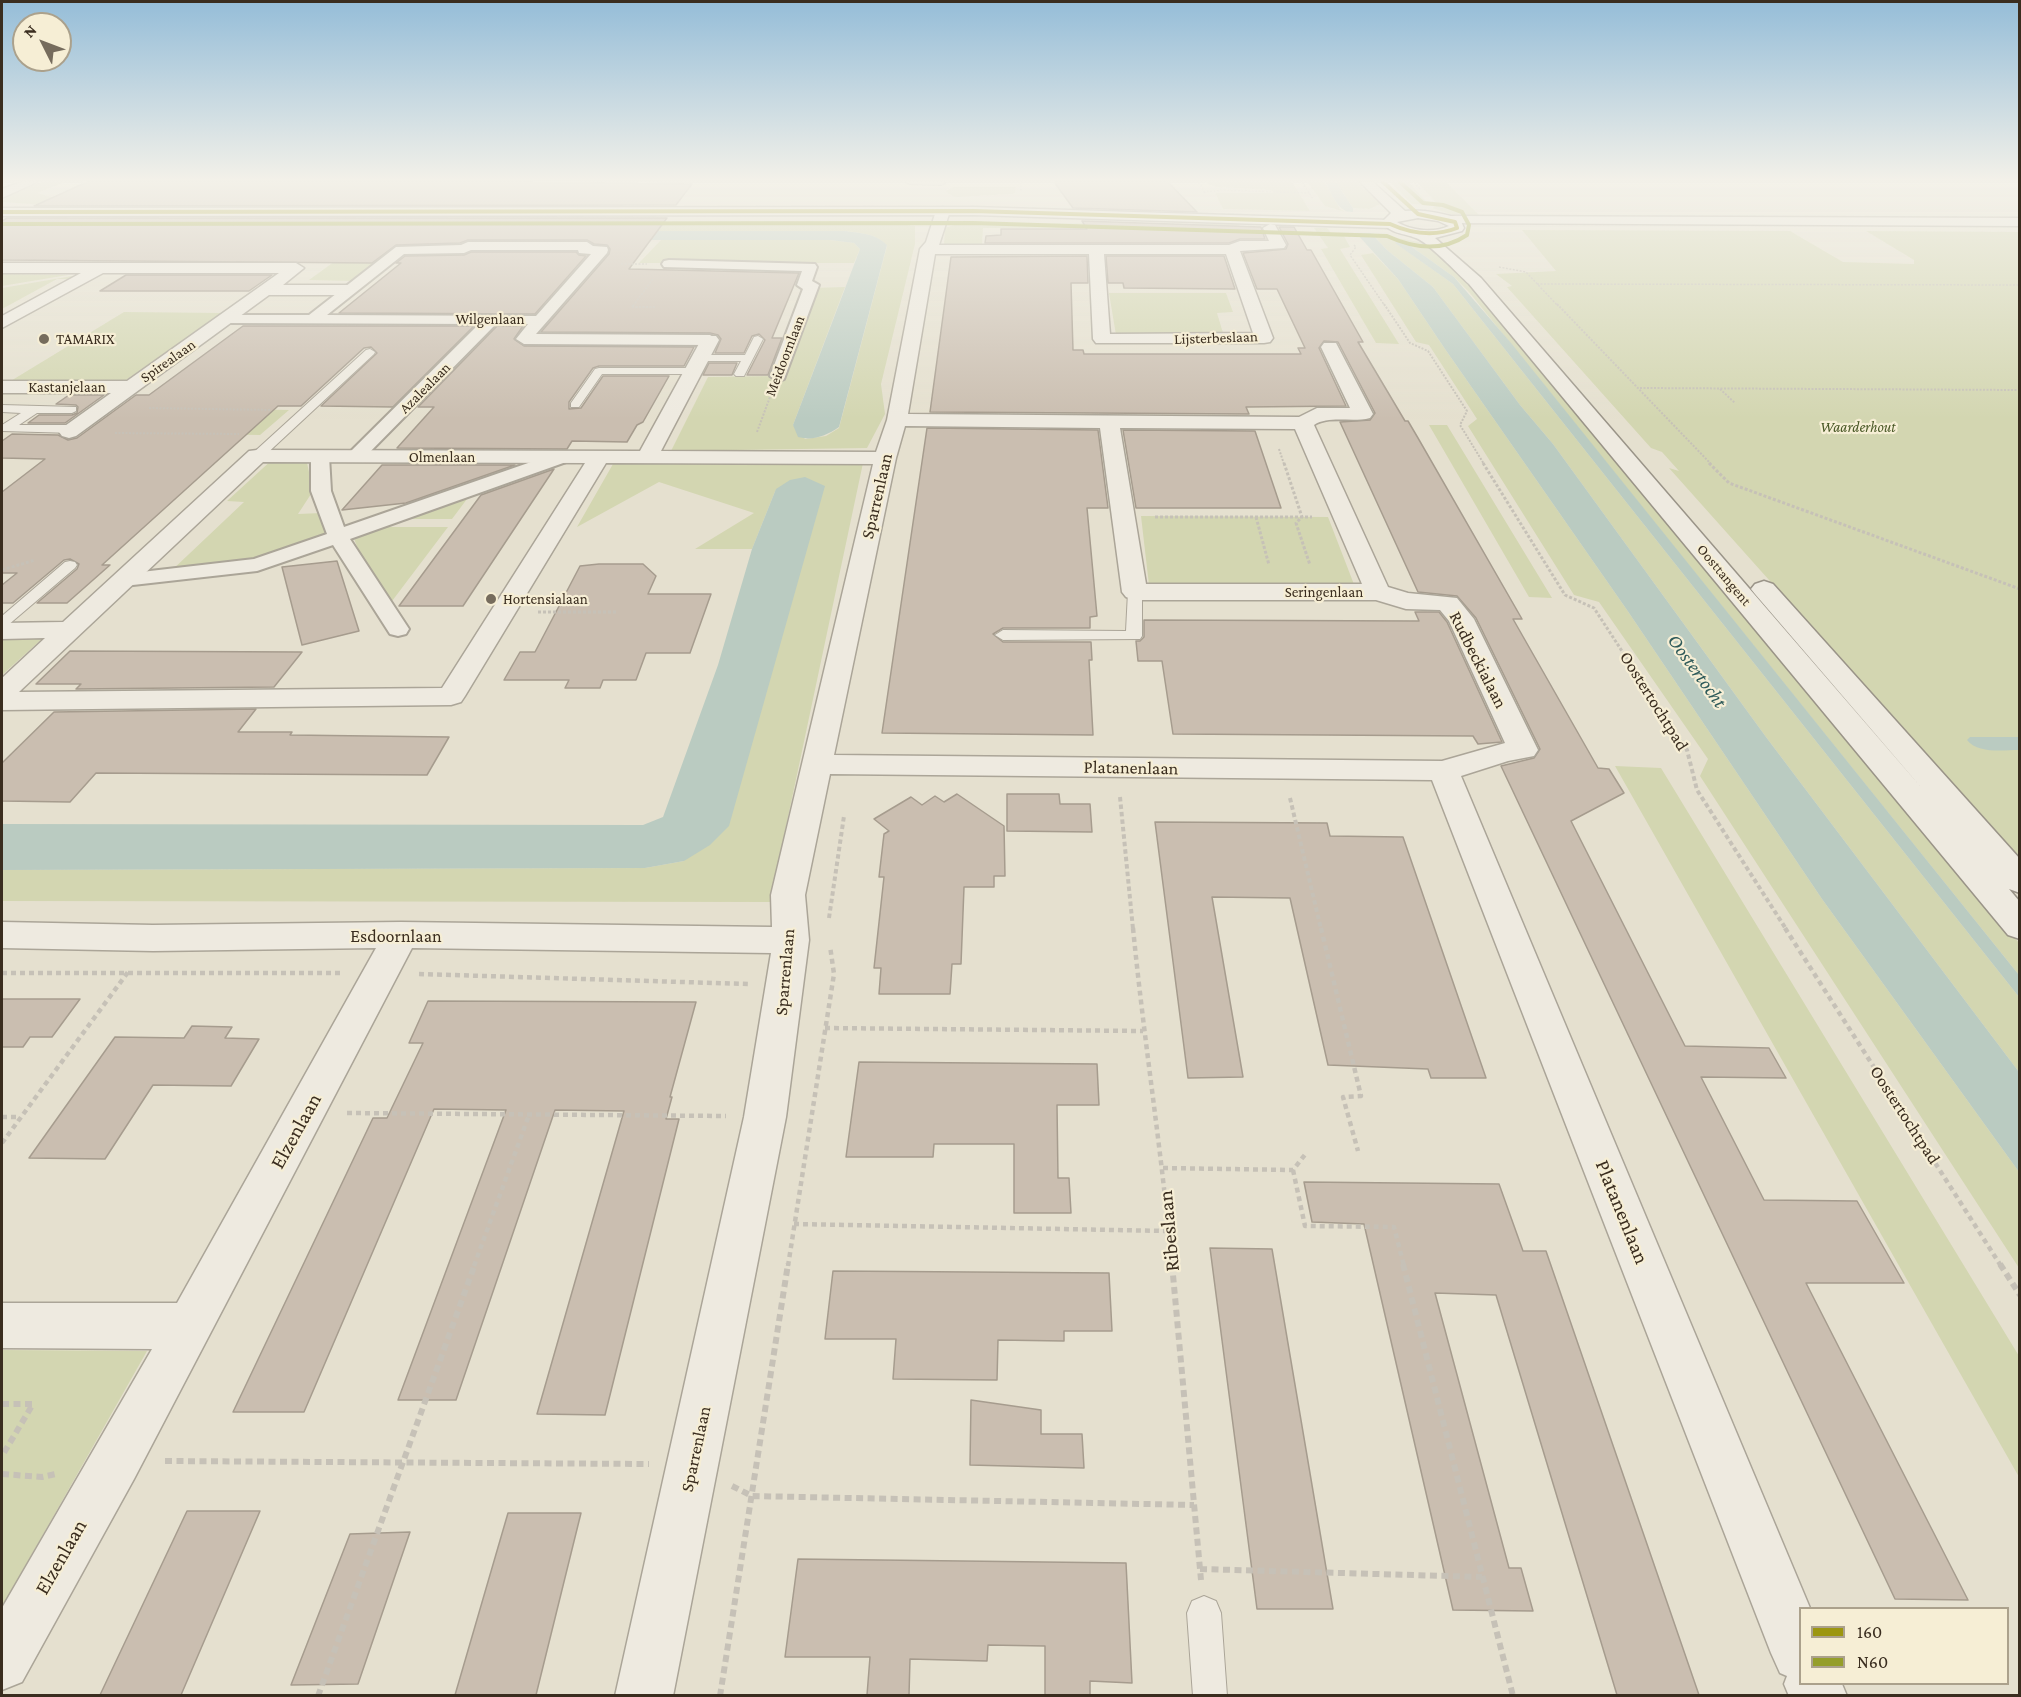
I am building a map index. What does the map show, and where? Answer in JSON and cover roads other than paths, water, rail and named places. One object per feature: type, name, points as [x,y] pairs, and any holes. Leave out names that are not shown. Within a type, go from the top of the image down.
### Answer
[{"type":"street","points":[[313,319],[386,261]]},
{"type":"street","points":[[540,320],[593,261]]},
{"type":"street","name":"Sparrenlaan","points":[[644,1695],[765,1117],[791,940],[788,895],[885,458],[897,420],[926,261]]},
{"type":"street","name":"Lijsterbeslaan","points":[[1097,261],[1101,339],[1264,338],[1236,261]]},
{"type":"street","name":"Oosttangent","points":[[1463,261],[1475,281],[2019,926]]},
{"type":"street","name":"Oosttangent","points":[[1474,261],[2019,881]]},
{"type":"street","name":"Meidoornlaan","points":[[669,264],[804,266],[810,268],[804,285],[812,285],[778,376]]},
{"type":"street","points":[[2,268],[100,268]]},
{"type":"street","points":[[2,323],[100,268]]},
{"type":"street","name":"Spirealaan","points":[[71,424],[103,408],[296,268],[100,268]]},
{"type":"street","points":[[267,290],[349,290]]},
{"type":"street","name":"Wilgenlaan","points":[[228,319],[540,320]]},
{"type":"street","name":"Azalealaan","points":[[356,456],[493,319]]},
{"type":"street","name":"Wilgenlaan","points":[[524,339],[540,320]]},
{"type":"street","points":[[473,339],[524,339]]},
{"type":"street","name":"Wilgenlaan","points":[[524,339],[710,340]]},
{"type":"street","points":[[647,458],[710,340]]},
{"type":"street","points":[[897,420],[1303,423],[1317,414],[1363,414],[1330,347]]},
{"type":"street","name":"Kastanjelaan","points":[[2,387],[132,387]]},
{"type":"street","points":[[1109,422],[1135,592]]},
{"type":"street","name":"Seringenlaan","points":[[1135,592],[1378,592],[1303,423]]},
{"type":"street","points":[[2,693],[67,630],[257,456]]},
{"type":"street","name":"Olmenlaan","points":[[257,456],[885,458]]},
{"type":"street","points":[[320,456],[321,491],[338,537],[398,629]]},
{"type":"street","points":[[124,580],[257,565],[560,458]]},
{"type":"street","points":[[2,700],[451,696],[599,458]]},
{"type":"street","name":"Rudbeckialaan","points":[[1378,592],[1406,601],[1448,603],[1461,619],[1523,750]]},
{"type":"street","points":[[2,631],[67,630]]},
{"type":"street","name":"Platanenlaan","points":[[818,764],[1444,771],[1505,752],[1523,750]]},
{"type":"street","name":"Platanenlaan","points":[[1444,771],[1799,1651]]},
{"type":"street","name":"Esdoornlaan","points":[[2,935],[153,938],[400,935],[791,940]]},
{"type":"street","name":"Elzenlaan","points":[[2,1662],[116,1461],[307,1113],[400,935]]},
{"type":"street","points":[[2,1324],[189,1326]]},
{"type":"lane","points":[[740,374],[758,339]]},
{"type":"lane","points":[[257,456],[370,352]]},
{"type":"lane","points":[[575,405],[599,371],[697,365],[748,358]]},
{"type":"lane","points":[[2,409],[33,410],[71,424]]},
{"type":"lane","points":[[33,410],[6,428],[71,424]]},
{"type":"lane","points":[[2,623],[70,565]]},
{"type":"lane","points":[[1003,635],[1134,636],[1135,592]]},
{"type":"lane","points":[[1204,1613],[1210,1695]]},
{"type":"water","points":[[855,261],[883,261],[839,427],[824,435],[809,438],[798,437],[793,425]]},
{"type":"water","name":"Oostertocht","points":[[1382,261],[1401,261],[1433,287],[1520,405],[1553,444],[1766,737],[2019,1072],[2019,1172],[1822,899],[1627,610],[1398,279]]},
{"type":"water","points":[[1421,261],[1432,261],[1454,277],[1511,343],[2019,975],[2019,997],[1453,284]]},
{"type":"water","points":[[805,477],[825,486],[729,826],[710,845],[684,861],[645,868],[2,870],[2,824],[643,825],[663,817],[718,665],[752,549],[776,489],[790,480]]},
{"type":"water","points":[[1970,737],[2019,737],[2019,750],[1984,749],[1967,740]]},
{"type":"place","name":"TAMARIX","points":[[44,339]]},
{"type":"place","name":"Hortensialaan","points":[[491,599]]},
{"type":"park label","name":"Waarderhout","points":[[1858,427]]}]
